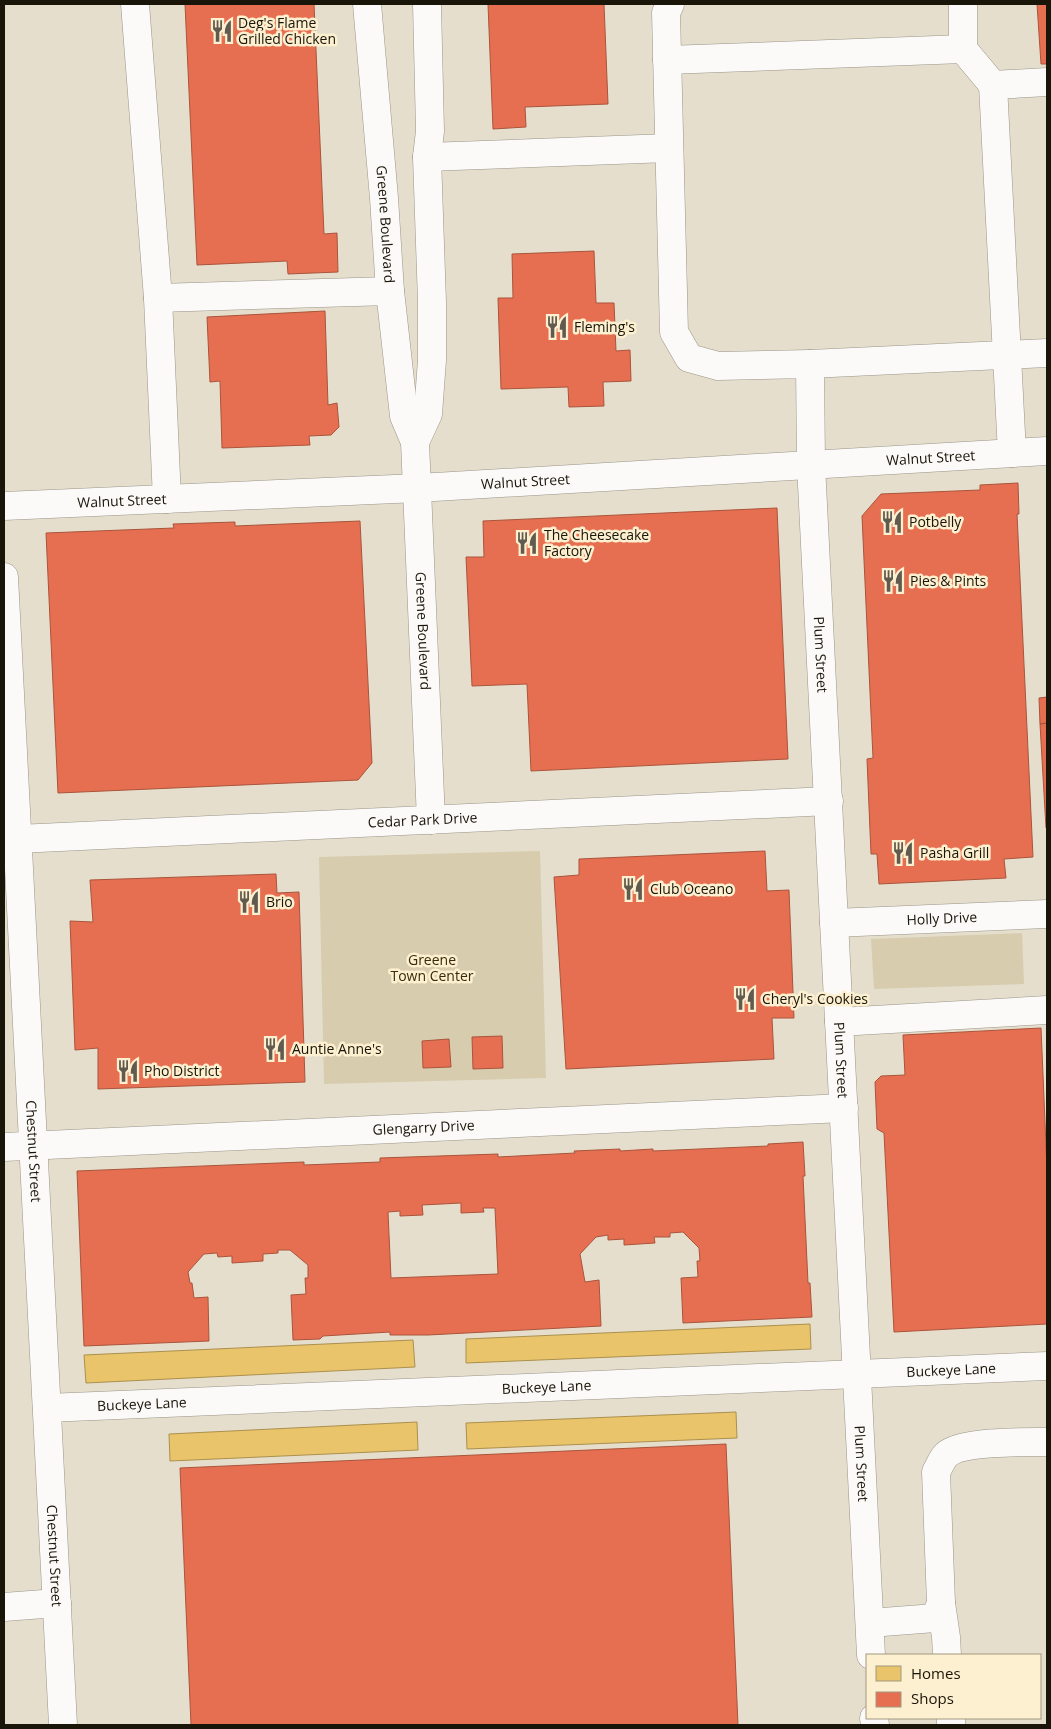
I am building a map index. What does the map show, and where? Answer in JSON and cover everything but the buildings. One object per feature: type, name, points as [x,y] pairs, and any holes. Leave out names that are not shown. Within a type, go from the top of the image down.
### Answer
[{"type":"street","points":[[135,4],[158,298],[167,499]]},
{"type":"street","name":"Greene Boulevard","points":[[366,4],[384,198],[390,291],[404,416],[415,442],[431,820]]},
{"type":"street","name":"Greene Boulevard","points":[[415,442],[428,414],[432,360],[427,157],[430,131],[427,4]]},
{"type":"street","points":[[670,4],[666,13],[674,332],[689,358],[718,366],[810,364],[1047,353]]},
{"type":"street","points":[[963,4],[963,49],[993,85],[1012,453]]},
{"type":"street","points":[[667,60],[963,49]]},
{"type":"street","points":[[993,85],[1047,82]]},
{"type":"street","points":[[427,157],[669,148]]},
{"type":"street","points":[[158,298],[390,291]]},
{"type":"street","name":"Plum Street","points":[[810,364],[811,465],[871,1654]]},
{"type":"street","name":"Walnut Street","points":[[4,506],[418,488],[1047,451]]},
{"type":"street","name":"Chestnut Street","points":[[4,577],[63,1725]]},
{"type":"street","name":"Cedar Park Drive","points":[[18,839],[828,801]]},
{"type":"street","name":"Holly Drive","points":[[834,923],[1047,914]]},
{"type":"street","points":[[839,1022],[1047,1010]]},
{"type":"street","name":"Glengarry Drive","points":[[4,1147],[844,1108]]},
{"type":"street","name":"Buckeye Lane","points":[[47,1408],[1047,1366]]},
{"type":"street","points":[[947,1654],[941,1603],[936,1472],[946,1454],[959,1449],[983,1443],[1047,1442]]},
{"type":"street","points":[[4,1607],[57,1603]]},
{"type":"street","points":[[870,1623],[935,1618],[941,1603]]},
{"type":"green space","name":"Greene Town Center","points":[[540,851],[546,1078],[324,1084],[319,857]]},
{"type":"green space","points":[[1022,933],[1024,984],[874,989],[871,939]]},
{"type":"place","name":"Deg's Flame Grilled Chicken","points":[[222,31]]},
{"type":"place","name":"Fleming's","points":[[557,327]]},
{"type":"place","name":"Potbelly","points":[[892,522]]},
{"type":"place","name":"The Cheesecake Factory","points":[[527,543]]},
{"type":"place","name":"Pies & Pints","points":[[893,581]]},
{"type":"place","name":"Pasha Grill","points":[[903,853]]},
{"type":"place","name":"Club Oceano","points":[[633,889]]},
{"type":"place","name":"Brio","points":[[249,902]]},
{"type":"place","name":"Cheryl's Cookies","points":[[745,999]]},
{"type":"place","name":"Auntie Anne's","points":[[275,1049]]},
{"type":"place","name":"Pho District","points":[[128,1071]]}]
